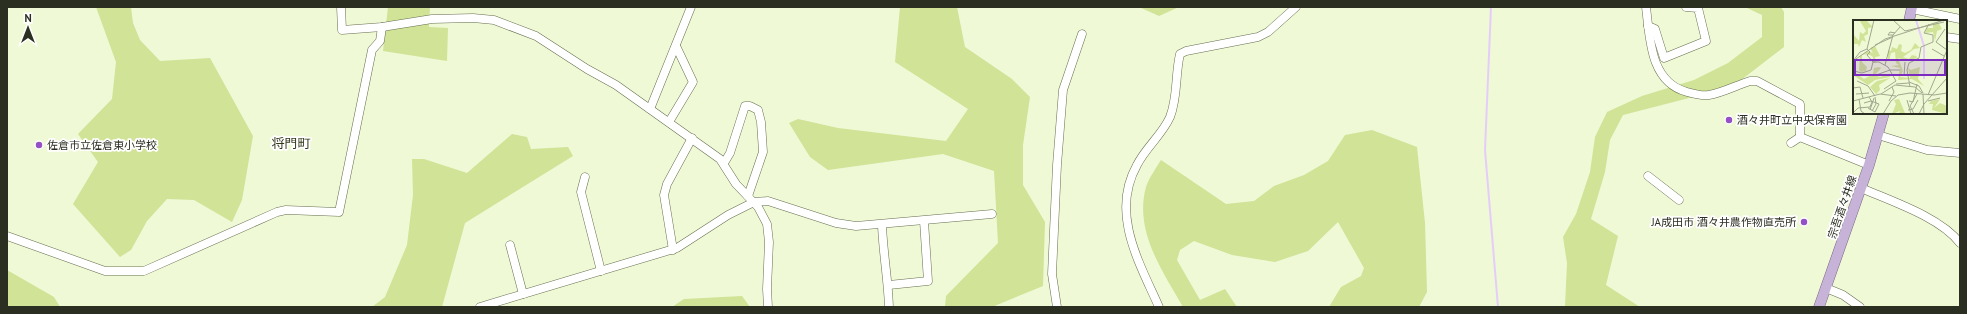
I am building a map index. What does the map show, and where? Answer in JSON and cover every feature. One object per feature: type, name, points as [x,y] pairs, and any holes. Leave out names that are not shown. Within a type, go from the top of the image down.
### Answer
[{"type":"main road","points":[[1909,20],[1912,8]]},
{"type":"main road","name":"宗吾酒々井線","points":[[1819,307],[1869,165],[1884,114]]},
{"type":"street","points":[[341,7],[342,30],[382,27],[432,19],[480,19],[507,24],[536,36],[587,69],[616,85],[692,138],[724,163],[736,184],[751,199],[767,224],[769,242],[767,289],[768,307]]},
{"type":"street","points":[[650,109],[691,7]]},
{"type":"street","points":[[1159,307],[1135,252],[1128,231],[1125,208],[1128,188],[1134,170],[1142,155],[1162,132],[1170,118],[1174,102],[1180,54],[1186,51],[1258,37],[1268,32],[1296,7]]},
{"type":"street","points":[[1646,7],[1648,26],[1656,64],[1664,78],[1675,89],[1692,94],[1709,95],[1750,81],[1757,81],[1800,104],[1800,137]]},
{"type":"street","points":[[1648,26],[1655,29],[1664,58],[1706,41],[1698,8],[1686,7]]},
{"type":"street","points":[[1912,8],[1960,19]]},
{"type":"street","points":[[7,236],[105,271],[144,271],[277,212],[286,210],[339,212],[372,50],[380,41],[382,27]]},
{"type":"street","points":[[1057,307],[1052,274],[1057,165],[1063,90],[1082,34]]},
{"type":"street","points":[[1947,37],[1960,39]]},
{"type":"street","points":[[669,122],[693,82],[676,46]]},
{"type":"street","points":[[480,307],[673,250],[751,199],[763,152],[761,122],[758,110],[750,106],[745,106],[730,153],[724,163]]},
{"type":"street","points":[[1878,135],[1927,150],[1960,153]]},
{"type":"street","points":[[1791,143],[1800,137]]},
{"type":"street","points":[[1800,137],[1869,165]]},
{"type":"street","points":[[673,250],[664,195],[667,184],[692,138]]},
{"type":"street","points":[[1648,176],[1679,200]]},
{"type":"street","points":[[585,177],[581,192],[601,271]]},
{"type":"street","points":[[1861,188],[1930,219],[1955,236],[1960,243]]},
{"type":"street","points":[[751,199],[768,201],[836,223],[856,226],[882,225],[992,214]]},
{"type":"street","points":[[889,285],[928,281],[924,221]]},
{"type":"street","points":[[882,225],[884,254],[889,285],[889,307]]},
{"type":"street","points":[[510,244],[523,294]]},
{"type":"street","points":[[1826,288],[1843,295],[1860,307]]},
{"type":"green space","points":[[96,7],[131,7],[133,23],[140,40],[160,61],[210,58],[253,136],[242,200],[232,222],[194,200],[167,199],[147,221],[131,250],[120,257],[73,204],[98,162],[78,134],[112,99],[116,62]]},
{"type":"green space","points":[[388,7],[430,7],[429,27],[448,28],[447,61],[383,51]]},
{"type":"green space","points":[[900,7],[957,7],[965,47],[1012,79],[1030,97],[1023,145],[1023,185],[1045,222],[1043,286],[992,307],[945,307],[946,296],[998,243],[994,171],[943,154],[828,170],[810,157],[789,123],[798,119],[838,128],[946,141],[968,109],[895,62]]},
{"type":"green space","points":[[1139,7],[1179,7],[1159,16]]},
{"type":"green space","points":[[1745,7],[1781,7],[1784,12],[1784,47],[1732,87],[1623,115],[1610,140],[1605,172],[1591,219],[1618,236],[1606,285],[1640,307],[1565,307],[1567,263],[1563,237],[1576,214],[1590,172],[1595,137],[1607,112],[1642,96],[1694,80],[1728,63],[1762,37],[1762,15]]},
{"type":"green space","points":[[1372,130],[1417,147],[1425,223],[1427,292],[1419,307],[1329,307],[1341,287],[1361,276],[1364,268],[1338,222],[1308,251],[1275,262],[1232,255],[1194,241],[1180,250],[1177,260],[1200,300],[1225,289],[1237,307],[1183,307],[1152,250],[1144,219],[1143,203],[1146,187],[1161,160],[1226,204],[1254,201],[1274,186],[1304,175],[1328,161],[1345,135]]},
{"type":"green space","points":[[512,134],[527,137],[531,149],[568,147],[573,156],[465,223],[442,307],[372,307],[385,297],[407,245],[413,195],[412,159],[424,159],[467,173]]},
{"type":"green space","points":[[7,270],[54,297],[60,307],[7,307]]},
{"type":"green space","points":[[742,296],[750,307],[672,307],[684,299]]},
{"type":"waterway","points":[[1491,7],[1485,150],[1498,307]]},
{"type":"place","name":"酒々井町立中央保育園","points":[[1729,120]]},
{"type":"place","name":"佐倉市立佐倉東小学校","points":[[39,145]]},
{"type":"place","name":"JA成田市 酒々井農作物直売所","points":[[1804,222]]},
{"type":"district","name":"将門町","points":[[291,143]]}]
